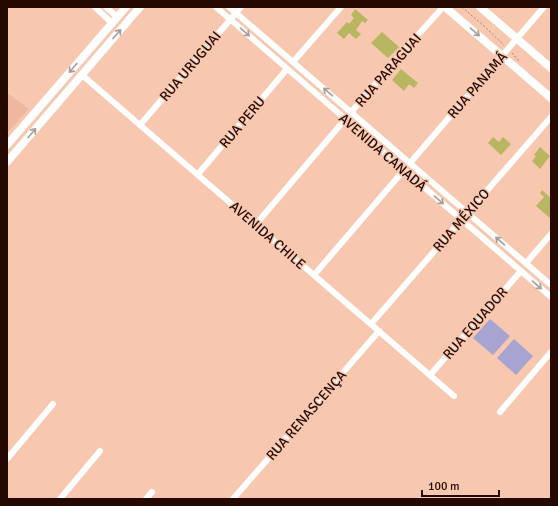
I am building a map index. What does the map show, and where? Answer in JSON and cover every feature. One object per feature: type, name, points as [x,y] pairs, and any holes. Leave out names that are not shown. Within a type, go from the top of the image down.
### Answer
[{"type":"main road","points":[[7,145],[126,7]]},
{"type":"main road","points":[[7,162],[140,7]]},
{"type":"main road","points":[[444,7],[551,98]]},
{"type":"main road","points":[[480,7],[551,68]]},
{"type":"street","points":[[95,7],[115,20]]},
{"type":"street","points":[[106,7],[115,20]]},
{"type":"street","name":"AVENIDA CANADÁ","points":[[216,7],[551,297]]},
{"type":"street","name":"AVENIDA CANADÁ","points":[[229,7],[551,285]]},
{"type":"street","name":"RUA URUGUAI","points":[[140,125],[240,7]]},
{"type":"street","points":[[293,62],[341,7]]},
{"type":"street","name":"RUA PARAGUAI","points":[[256,224],[351,112],[444,7]]},
{"type":"street","name":"RUA PANAMÁ","points":[[410,163],[544,7]]},
{"type":"street","name":"RUA PERU","points":[[198,174],[287,69]]},
{"type":"street","name":"AVENIDA CHILE","points":[[82,75],[454,396]]},
{"type":"street","name":"RUA MÉXICO","points":[[371,324],[551,117]]},
{"type":"street","points":[[314,275],[404,170]]},
{"type":"street","points":[[526,263],[551,234]]},
{"type":"street","name":"RUA EQUADOR","points":[[430,375],[521,271]]},
{"type":"street","name":"RUA RENASCENÇA","points":[[233,499],[379,331]]},
{"type":"street","points":[[500,412],[551,352]]},
{"type":"street","points":[[7,459],[53,404]]},
{"type":"street","points":[[60,499],[100,451]]},
{"type":"street","points":[[146,499],[152,492]]},
{"type":"shaded area","points":[[7,93],[29,109],[7,133]]},
{"type":"shaded area","points":[[490,319],[510,336],[493,355],[473,338]]},
{"type":"shaded area","points":[[514,339],[533,356],[516,375],[497,358]]},
{"type":"building","points":[[355,9],[368,20],[365,23],[362,21],[356,30],[361,34],[356,39],[349,33],[344,39],[337,33],[347,22],[349,24],[354,18],[351,15]]},
{"type":"building","points":[[382,32],[399,47],[388,58],[371,43]]},
{"type":"building","points":[[401,69],[418,83],[414,88],[409,84],[404,91],[392,80]]},
{"type":"building","points":[[493,137],[499,142],[503,137],[511,144],[501,155],[488,143]]},
{"type":"building","points":[[540,147],[550,156],[540,169],[532,161],[536,156],[534,155]]},
{"type":"building","points":[[542,190],[551,198],[551,219],[536,206],[544,197],[540,193]]}]
